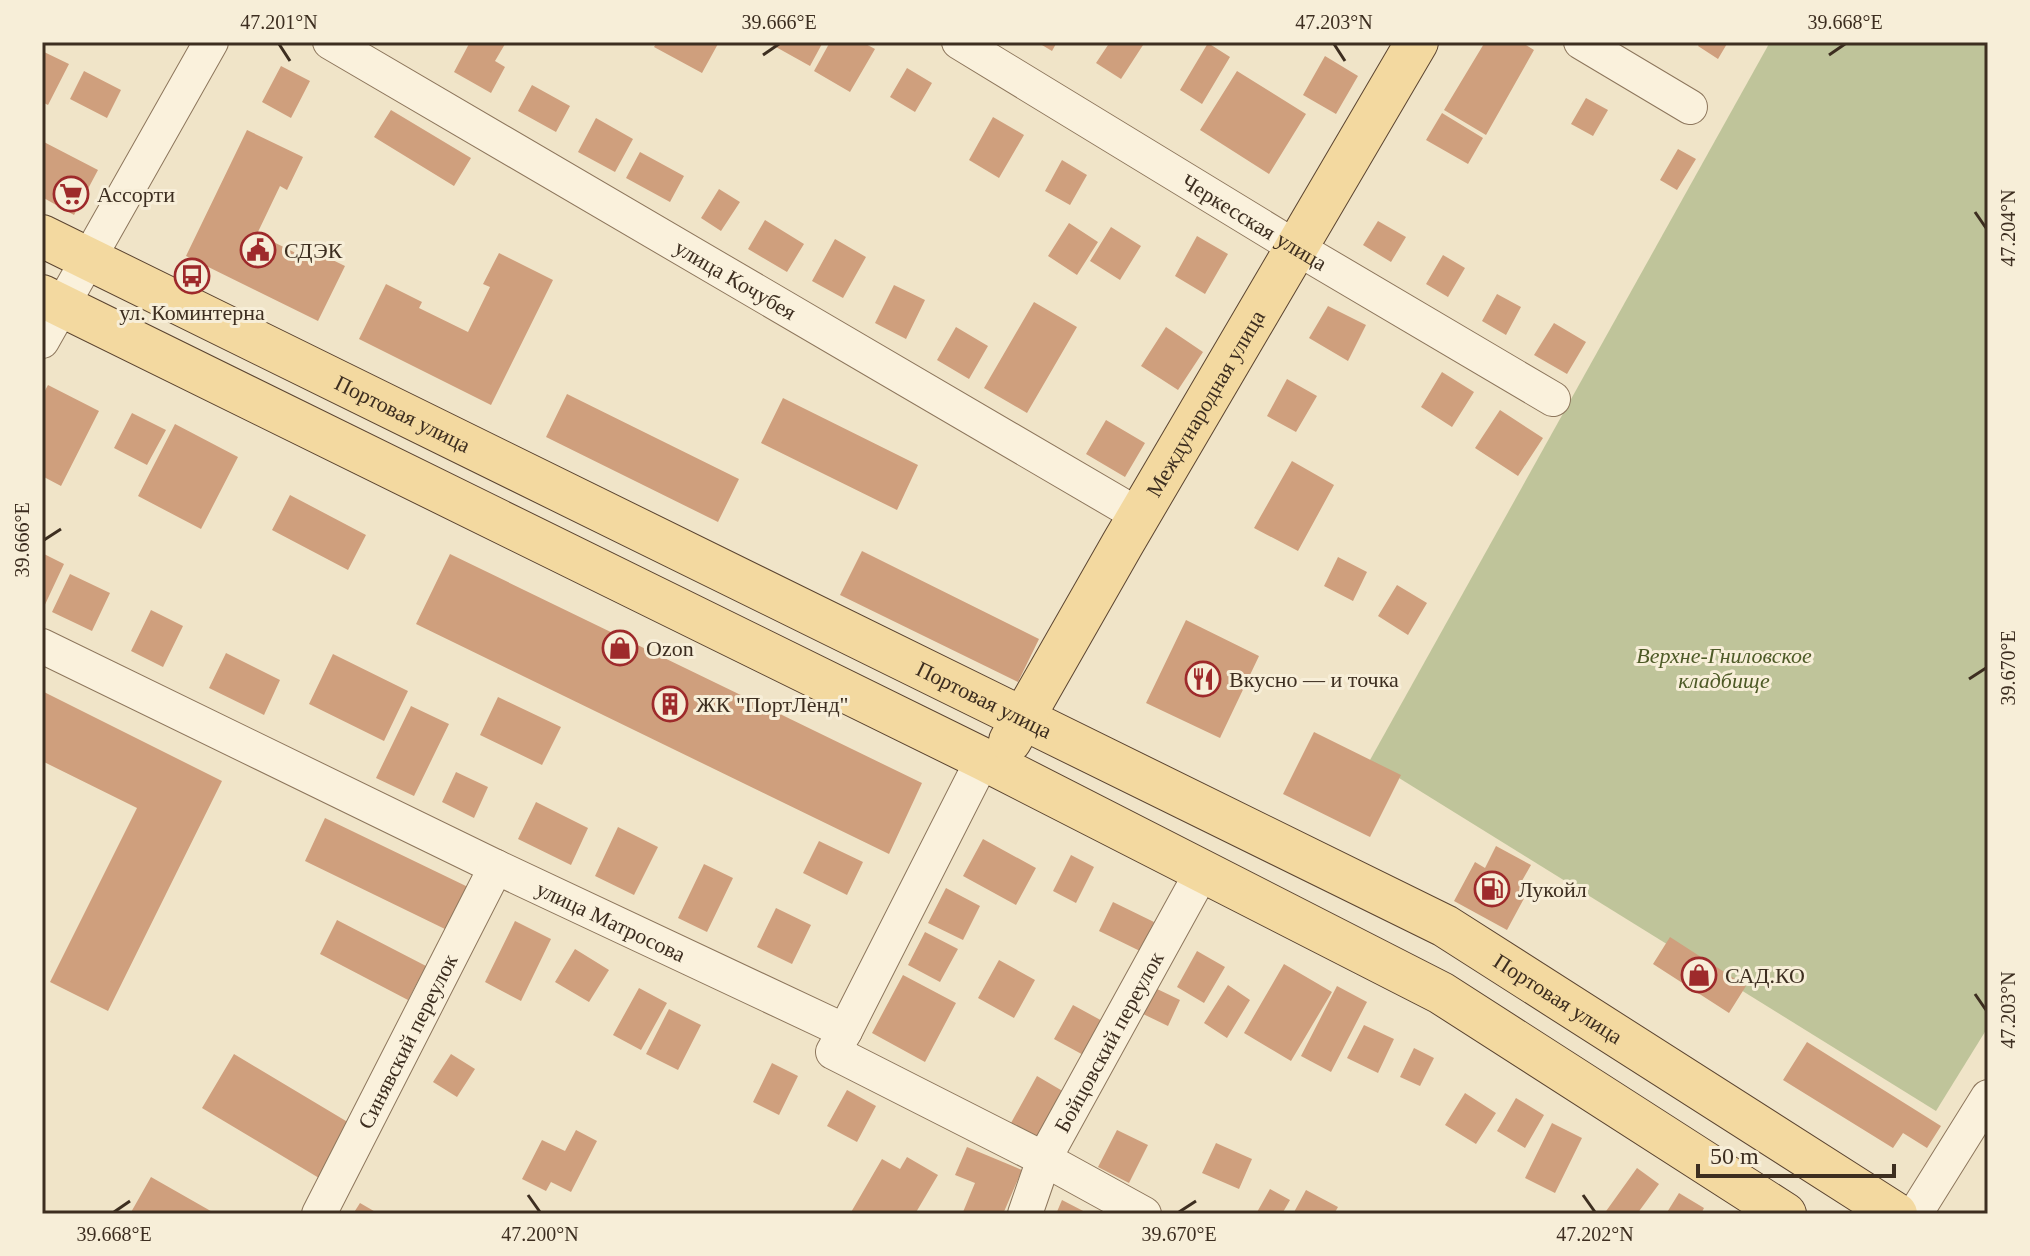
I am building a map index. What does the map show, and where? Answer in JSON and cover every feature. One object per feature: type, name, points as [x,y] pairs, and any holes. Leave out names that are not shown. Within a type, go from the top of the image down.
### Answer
[{"type":"main road","name":"Международная улица","points":[[990,763],[1022,717],[1417,42]]},
{"type":"main road","name":"Портовая улица","points":[[42,236],[1445,926],[1896,1214]]},
{"type":"main road","points":[[48,314],[990,763],[1441,993],[1785,1214]]},
{"type":"main road","points":[[1499,1030],[1490,995],[1508,978],[1524,976]]},
{"type":"street","points":[[48,314],[87,258],[211,42]]},
{"type":"street","name":"улица Кочубея","points":[[330,42],[1140,516]]},
{"type":"street","name":"Черкесская улица","points":[[959,42],[1297,248],[1553,399]]},
{"type":"street","points":[[1581,42],[1690,107]]},
{"type":"street","name":"улица Матросова","points":[[42,646],[496,867],[845,1031]]},
{"type":"street","name":"Международная улица","points":[[845,1031],[990,763]]},
{"type":"street","name":"Синявский переулок","points":[[319,1214],[496,867]]},
{"type":"street","name":"Бойцовский переулок","points":[[1025,1214],[1044,1159],[1202,872]]},
{"type":"street","points":[[845,1031],[833,1052],[1044,1159],[1144,1214]]},
{"type":"street","points":[[1915,1214],[1988,1097]]},
{"type":"green space","name":"Верхне-Гниловское кладбище","points":[[1770,42],[1988,42],[1988,1027],[1936,1111],[1370,760]]},
{"type":"building","points":[[470,42],[505,44],[495,61],[505,67],[491,93],[454,72]]},
{"type":"building","points":[[657,42],[719,42],[702,73],[654,47]]},
{"type":"building","points":[[767,42],[823,42],[810,66]]},
{"type":"building","points":[[830,42],[862,42],[875,49],[850,92],[814,71]]},
{"type":"building","points":[[1037,42],[1057,42],[1052,51]]},
{"type":"building","points":[[1110,42],[1145,42],[1121,79],[1096,63]]},
{"type":"building","points":[[1485,42],[1521,42],[1534,50],[1486,135],[1444,110]]},
{"type":"building","points":[[1700,42],[1728,42],[1718,59],[1698,46]]},
{"type":"building","points":[[1208,43],[1230,57],[1202,104],[1180,90]]},
{"type":"building","points":[[42,51],[69,64],[48,105],[42,102]]},
{"type":"building","points":[[1325,56],[1358,76],[1336,114],[1303,95]]},
{"type":"building","points":[[281,66],[310,81],[291,118],[262,102]]},
{"type":"building","points":[[907,68],[932,83],[915,112],[890,97]]},
{"type":"building","points":[[84,71],[121,90],[107,118],[70,99]]},
{"type":"building","points":[[1237,71],[1306,114],[1269,174],[1200,130]]},
{"type":"building","points":[[532,85],[570,106],[556,132],[518,111]]},
{"type":"building","points":[[1586,98],[1608,110],[1593,136],[1571,124]]},
{"type":"building","points":[[391,110],[471,158],[454,186],[374,137]]},
{"type":"building","points":[[1442,113],[1483,138],[1468,164],[1426,140]]},
{"type":"building","points":[[993,117],[1024,135],[999,178],[969,160]]},
{"type":"building","points":[[596,118],[633,139],[615,172],[578,152]]},
{"type":"building","points":[[247,130],[303,157],[287,190],[280,186],[257,234],[304,257],[308,248],[345,266],[318,321],[186,256]]},
{"type":"building","name":"Ассорти","points":[[42,141],[98,170],[74,215],[42,197]]},
{"type":"building","points":[[1678,149],[1696,159],[1677,190],[1660,180]]},
{"type":"building","points":[[640,152],[684,176],[670,202],[626,178]]},
{"type":"building","points":[[1062,160],[1087,175],[1070,205],[1045,191]]},
{"type":"building","points":[[719,189],[740,202],[721,231],[701,218]]},
{"type":"building","points":[[765,220],[804,244],[787,272],[748,249]]},
{"type":"building","points":[[1378,221],[1406,237],[1391,262],[1363,245]]},
{"type":"building","points":[[1069,223],[1098,242],[1077,275],[1048,256]]},
{"type":"building","points":[[1111,227],[1141,246],[1120,280],[1090,261]]},
{"type":"building","points":[[1197,236],[1228,254],[1205,294],[1175,276]]},
{"type":"building","points":[[835,239],[866,257],[843,298],[812,281]]},
{"type":"building","points":[[499,253],[553,280],[491,405],[359,339],[386,284],[422,302],[419,308],[468,332],[490,287],[483,284]]},
{"type":"building","points":[[1443,255],[1465,268],[1448,297],[1426,284]]},
{"type":"building","points":[[894,285],[925,300],[906,339],[875,323]]},
{"type":"building","points":[[1497,294],[1521,307],[1506,335],[1482,321]]},
{"type":"building","points":[[1034,302],[1077,327],[1027,413],[984,388]]},
{"type":"building","points":[[1328,306],[1366,325],[1348,361],[1309,338]]},
{"type":"building","points":[[1554,323],[1586,342],[1567,374],[1534,355]]},
{"type":"building","points":[[956,327],[988,346],[969,379],[937,360]]},
{"type":"building","points":[[1166,327],[1203,352],[1178,390],[1141,366]]},
{"type":"building","points":[[1442,372],[1474,392],[1452,427],[1421,407]]},
{"type":"building","points":[[1287,379],[1317,396],[1296,432],[1267,416]]},
{"type":"building","points":[[48,385],[99,411],[61,486],[42,476],[42,396]]},
{"type":"building","points":[[567,394],[739,479],[718,522],[546,437]]},
{"type":"building","points":[[783,398],[918,465],[897,510],[761,443]]},
{"type":"building","points":[[1500,410],[1543,438],[1518,476],[1475,448]]},
{"type":"building","points":[[132,413],[166,430],[147,465],[114,448]]},
{"type":"building","points":[[1106,420],[1145,443],[1125,477],[1086,454]]},
{"type":"building","points":[[175,424],[238,457],[201,529],[138,496]]},
{"type":"building","points":[[1292,461],[1334,485],[1298,551],[1254,528]]},
{"type":"building","points":[[290,495],[366,535],[348,570],[272,530]]},
{"type":"building","points":[[862,551],[1039,639],[1018,682],[840,595]]},
{"type":"building","points":[[42,553],[64,564],[42,611]]},
{"type":"building","name":"ЖК \"ПортЛенд\"","points":[[450,554],[922,783],[889,854],[416,624]]},
{"type":"building","points":[[1338,557],[1367,572],[1353,601],[1324,586]]},
{"type":"building","points":[[70,574],[110,593],[92,631],[52,612]]},
{"type":"building","points":[[1397,585],[1427,603],[1408,635],[1378,616]]},
{"type":"building","points":[[151,610],[183,626],[163,667],[131,651]]},
{"type":"building","name":"Вкусно — и точка","points":[[1186,620],[1259,656],[1220,738],[1146,703]]},
{"type":"building","points":[[226,653],[280,680],[264,715],[209,688]]},
{"type":"building","points":[[333,654],[408,691],[384,741],[309,704]]},
{"type":"building","points":[[42,691],[222,781],[108,1011],[50,982],[137,808],[42,761]]},
{"type":"building","points":[[498,697],[561,727],[542,765],[480,735]]},
{"type":"building","points":[[411,706],[449,724],[414,796],[376,778]]},
{"type":"building","points":[[1314,732],[1401,775],[1370,837],[1283,794]]},
{"type":"building","points":[[456,772],[488,787],[474,818],[442,802]]},
{"type":"building","points":[[536,802],[588,828],[571,865],[518,839]]},
{"type":"building","points":[[325,818],[468,887],[447,930],[305,861]]},
{"type":"building","points":[[618,827],[658,847],[634,895],[595,876]]},
{"type":"building","points":[[983,839],[1036,868],[1016,905],[963,876]]},
{"type":"building","points":[[819,841],[863,862],[847,895],[803,873]]},
{"type":"building","name":"Лукойл","points":[[1496,846],[1531,865],[1519,886],[1528,891],[1507,930],[1454,901],[1475,862],[1485,868]]},
{"type":"building","points":[[1071,855],[1094,867],[1076,903],[1053,891]]},
{"type":"building","points":[[704,864],[733,878],[707,932],[678,918]]},
{"type":"building","points":[[946,888],[980,906],[963,940],[928,923]]},
{"type":"building","points":[[1113,902],[1154,922],[1140,951],[1099,931]]},
{"type":"building","points":[[776,908],[811,925],[792,964],[757,947]]},
{"type":"building","points":[[337,920],[426,966],[408,1000],[320,954]]},
{"type":"building","points":[[515,921],[551,939],[521,1001],[485,982]]},
{"type":"building","points":[[925,932],[958,949],[940,982],[908,965]]},
{"type":"building","name":"САД.КО","points":[[1670,937],[1746,986],[1729,1013],[1653,964]]},
{"type":"building","points":[[575,949],[609,970],[589,1002],[555,982]]},
{"type":"building","points":[[1197,951],[1225,967],[1204,1003],[1177,987]]},
{"type":"building","points":[[999,960],[1035,980],[1014,1018],[978,998]]},
{"type":"building","points":[[1284,964],[1332,992],[1291,1061],[1244,1033]]},
{"type":"building","points":[[903,975],[956,1003],[925,1062],[872,1033]]},
{"type":"building","points":[[1228,985],[1250,1000],[1227,1038],[1204,1023]]},
{"type":"building","points":[[1337,986],[1367,1002],[1331,1072],[1301,1056]]},
{"type":"building","points":[[1153,987],[1180,1000],[1168,1026],[1141,1013]]},
{"type":"building","points":[[639,988],[667,1003],[641,1050],[613,1035]]},
{"type":"building","points":[[1073,1005],[1106,1023],[1087,1057],[1054,1039]]},
{"type":"building","points":[[669,1009],[701,1025],[678,1070],[646,1054]]},
{"type":"building","points":[[1364,1025],[1394,1039],[1378,1073],[1347,1058]]},
{"type":"building","points":[[1807,1042],[1941,1126],[1927,1148],[1903,1133],[1893,1148],[1783,1080]]},
{"type":"building","points":[[1414,1048],[1434,1058],[1420,1086],[1400,1077]]},
{"type":"building","points":[[234,1054],[351,1124],[319,1178],[202,1108]]},
{"type":"building","points":[[451,1054],[475,1069],[457,1097],[433,1082]]},
{"type":"building","points":[[772,1063],[798,1076],[779,1115],[753,1102]]},
{"type":"building","points":[[1037,1076],[1066,1093],[1041,1139],[1011,1123]]},
{"type":"building","points":[[847,1090],[876,1106],[857,1142],[827,1126]]},
{"type":"building","points":[[1465,1093],[1496,1113],[1476,1144],[1445,1125]]},
{"type":"building","points":[[1516,1098],[1544,1115],[1525,1148],[1497,1131]]},
{"type":"building","points":[[1552,1123],[1582,1138],[1555,1193],[1525,1178]]},
{"type":"building","points":[[576,1130],[597,1141],[571,1192],[551,1182],[546,1191],[522,1179],[542,1140],[565,1151]]},
{"type":"building","points":[[1117,1130],[1148,1145],[1129,1183],[1098,1167]]},
{"type":"building","points":[[1216,1143],[1252,1159],[1239,1189],[1202,1173]]},
{"type":"building","points":[[967,1147],[1022,1170],[1003,1214],[963,1212],[975,1183],[955,1175]]},
{"type":"building","points":[[907,1157],[938,1175],[915,1214],[850,1214],[882,1159],[900,1169]]},
{"type":"building","points":[[1637,1168],[1659,1184],[1637,1214],[1604,1214]]},
{"type":"building","points":[[151,1177],[216,1214],[130,1214]]},
{"type":"building","points":[[1270,1189],[1290,1200],[1282,1214],[1256,1214]]},
{"type":"building","points":[[1306,1190],[1338,1207],[1334,1214],[1293,1214]]},
{"type":"building","points":[[1679,1193],[1704,1208],[1701,1214],[1666,1214]]},
{"type":"building","points":[[1062,1200],[1089,1214],[1056,1214]]},
{"type":"building","points":[[360,1203],[379,1214],[353,1214]]},
{"type":"place","name":"Ассорти","points":[[71,194]]},
{"type":"place","name":"СДЭК","points":[[258,250]]},
{"type":"place","name":"ул. Коминтерна","points":[[192,276]]},
{"type":"place","name":"Ozon","points":[[620,648]]},
{"type":"place","name":"Вкусно — и точка","points":[[1203,679]]},
{"type":"place","name":"ЖК \"ПортЛенд\"","points":[[670,704]]},
{"type":"place","name":"Лукойл","points":[[1492,889]]},
{"type":"place","name":"САД.КО","points":[[1699,975]]}]
